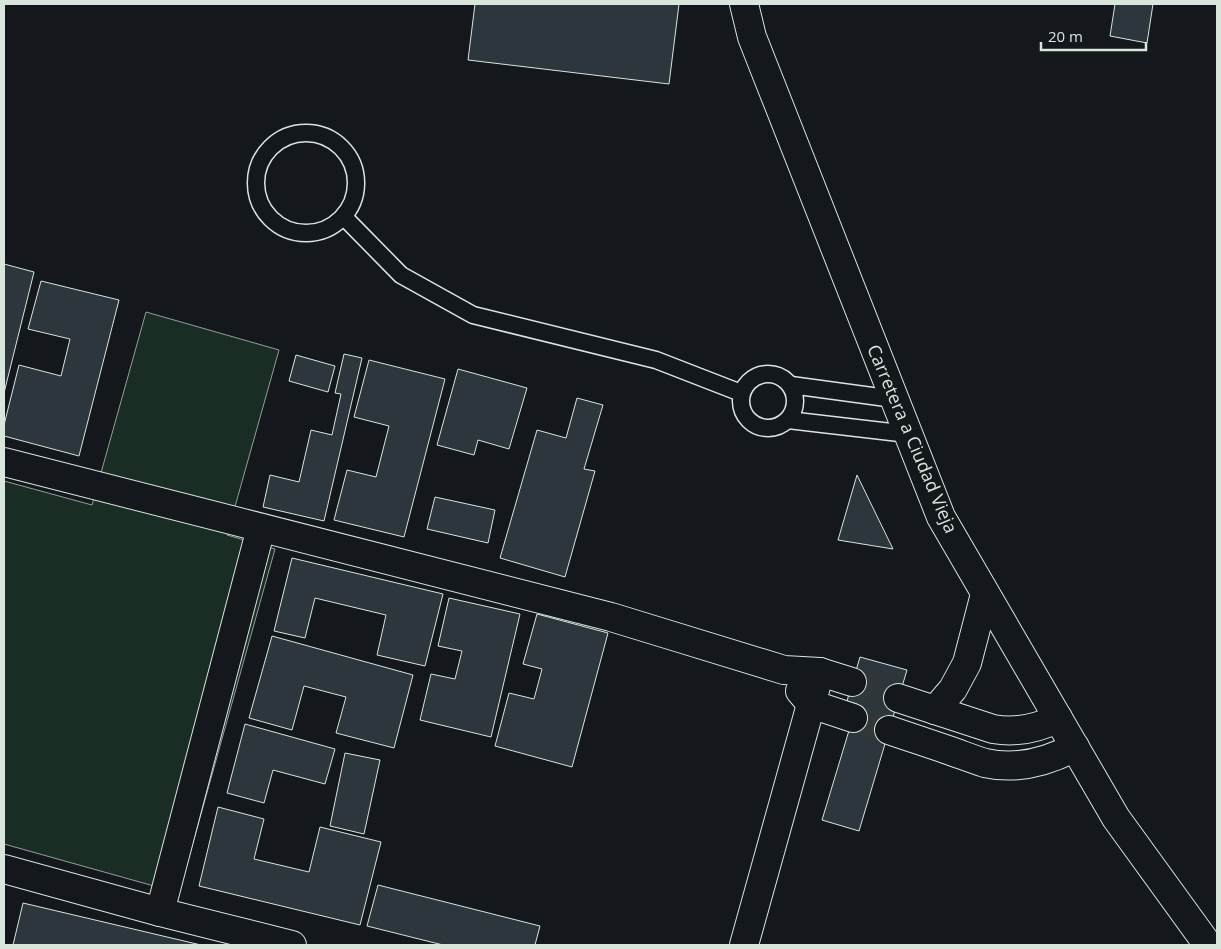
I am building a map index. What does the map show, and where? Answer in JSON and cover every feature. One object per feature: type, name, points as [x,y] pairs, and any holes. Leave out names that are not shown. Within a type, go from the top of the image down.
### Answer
[{"type":"street","name":"Carretera a Ciudad Vieja","points":[[744,4],[752,37],[941,517],[1116,818],[1208,945]]},
{"type":"street","points":[[4,462],[611,617],[784,670],[820,672],[852,682]]},
{"type":"street","points":[[160,912],[261,528]]},
{"type":"street","points":[[926,742],[926,731],[935,710],[953,689],[967,663],[985,594]]},
{"type":"street","points":[[784,670],[811,704],[852,718]]},
{"type":"street","points":[[744,945],[820,672]]},
{"type":"street","points":[[898,698],[1006,731],[1039,726],[1058,718]]},
{"type":"street","points":[[970,757],[980,742],[980,724]]},
{"type":"street","points":[[889,730],[986,763],[1023,765],[1049,759],[1075,747]]},
{"type":"street","points":[[4,869],[160,912],[292,945]]},
{"type":"lane","points":[[312,132],[327,136],[340,145],[350,158],[356,172],[356,189],[352,204],[344,218],[331,227],[317,233],[301,234],[286,230],[272,221],[262,208],[256,194],[256,178],[260,162],[269,149],[281,139],[296,134],[312,132]]},
{"type":"lane","points":[[344,218],[401,275],[473,315],[656,360],[741,393]]},
{"type":"lane","points":[[770,374],[782,377],[790,385],[795,397],[794,409],[788,420],[778,427],[766,429],[754,425],[745,416],[741,405],[741,393],[748,382],[758,375],[770,374]]},
{"type":"lane","points":[[790,385],[894,399]]},
{"type":"lane","points":[[788,420],[908,434]]},
{"type":"green space","points":[[146,312],[279,350],[227,535],[275,549],[179,893],[4,844],[4,481],[92,505]]},
{"type":"building","points":[[475,4],[679,4],[669,84],[468,60]]},
{"type":"building","points":[[1115,4],[1153,4],[1147,43],[1110,36]]},
{"type":"building","points":[[4,264],[34,272],[4,393]]},
{"type":"building","points":[[41,281],[119,300],[79,456],[4,436],[4,425],[19,365],[61,376],[70,339],[28,329]]},
{"type":"building","points":[[344,354],[362,358],[324,521],[263,507],[270,475],[299,482],[311,430],[332,435],[341,394],[335,393]]},
{"type":"building","points":[[296,355],[335,366],[328,392],[289,381]]},
{"type":"building","points":[[369,360],[445,379],[404,537],[334,520],[347,470],[376,477],[389,426],[354,417]]},
{"type":"building","points":[[458,369],[527,388],[509,449],[478,440],[474,455],[437,445]]},
{"type":"building","points":[[577,398],[603,405],[584,469],[595,471],[565,577],[500,558],[537,430],[566,438]]},
{"type":"building","points":[[857,475],[893,549],[838,540]]},
{"type":"building","points":[[435,497],[495,510],[488,543],[427,529]]},
{"type":"building","points":[[292,558],[443,594],[425,666],[377,655],[386,615],[315,598],[305,638],[274,631]]},
{"type":"building","points":[[449,598],[520,614],[491,737],[420,720],[431,674],[455,679],[462,651],[438,646]]},
{"type":"building","points":[[537,614],[608,633],[572,767],[495,746],[509,693],[534,699],[542,669],[523,664]]},
{"type":"building","points":[[272,636],[413,675],[394,748],[336,733],[346,697],[304,686],[292,730],[249,718]]},
{"type":"building","points":[[860,657],[907,670],[859,831],[822,820],[857,704],[847,701]]},
{"type":"building","points":[[245,724],[335,749],[325,784],[273,770],[264,803],[227,793]]},
{"type":"building","points":[[345,753],[380,760],[364,834],[330,826]]},
{"type":"building","points":[[218,807],[264,819],[254,859],[309,872],[320,827],[381,842],[360,925],[199,886]]},
{"type":"building","points":[[378,885],[540,926],[535,945],[443,945],[367,926]]},
{"type":"building","points":[[23,903],[201,945],[13,945]]},
{"type":"tunnel","points":[[852,682],[898,698]]},
{"type":"tunnel","points":[[853,718],[889,730]]}]
